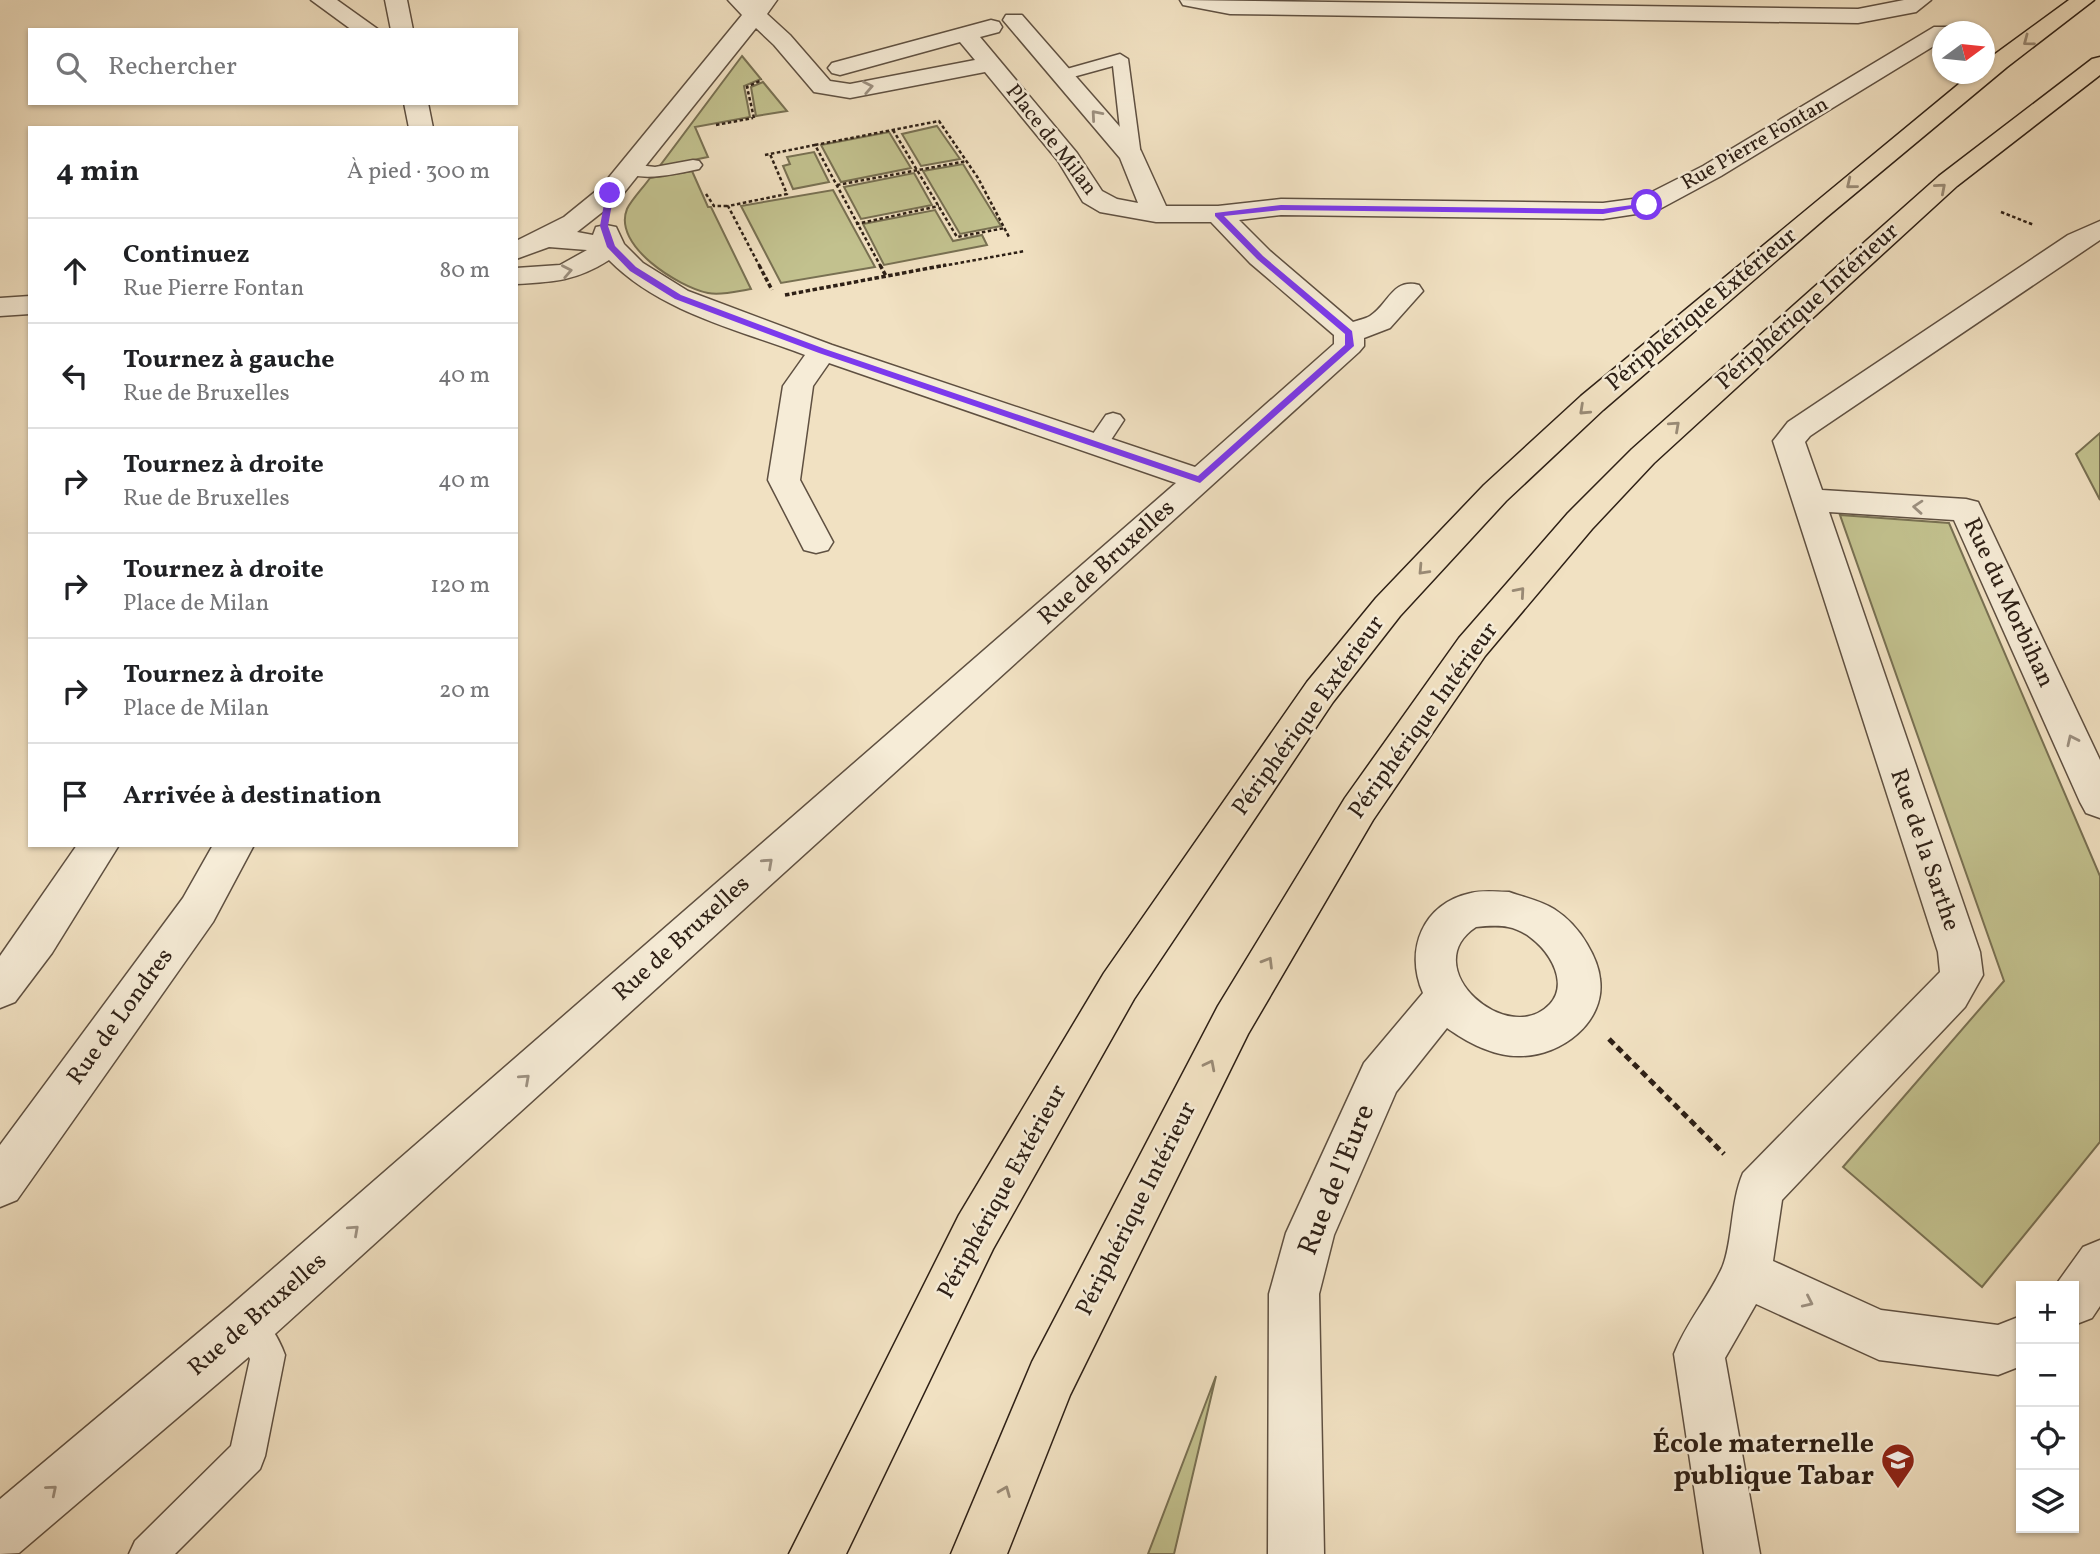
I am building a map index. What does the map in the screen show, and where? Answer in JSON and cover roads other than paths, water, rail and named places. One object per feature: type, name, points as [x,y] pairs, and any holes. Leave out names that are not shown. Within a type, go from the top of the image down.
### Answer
[{"type":"highway","name":"Périphérique Extérieur","points":[[817,1554],[976,1233],[1119,986],[1320,692],[1388,607],[1495,493],[1592,403],[1819,210],[2000,62],[2083,0]]},
{"type":"highway","name":"Périphérique Intérieur","points":[[979,1554],[1050,1381],[1233,1020],[1359,809],[1472,647],[1580,521],[1643,456],[1948,181],[2100,64]]},
{"type":"street","points":[[322,0],[365,28]]},
{"type":"street","points":[[396,0],[402,28]]},
{"type":"street","points":[[1191,0],[1230,7],[1858,16],[1914,4]]},
{"type":"street","points":[[518,250],[546,239],[573,223],[610,193],[753,4],[822,87],[850,91],[990,64]]},
{"type":"street","name":"Rue Pierre Fontan","points":[[1914,4],[1937,21]]},
{"type":"street","points":[[808,70],[851,66],[966,35],[1008,10]]},
{"type":"street","name":"Place de Milan","points":[[1008,10],[1132,156],[1156,214]]},
{"type":"street","name":"Place de Milan","points":[[966,35],[1068,158],[1092,196],[1109,206],[1156,214],[1217,214]]},
{"type":"street","name":"Rue Pierre Fontan","points":[[1217,214],[1281,207],[1603,211],[1647,205],[1712,171],[1932,39]]},
{"type":"street","points":[[416,105],[421,126]]},
{"type":"street","points":[[610,193],[604,226],[611,247],[633,269],[678,297],[822,351],[1105,432],[1200,480]]},
{"type":"street","points":[[1217,214],[1260,257],[1349,333],[1380,322],[1409,291]]},
{"type":"street","name":"Rue de la Sarthe","points":[[1746,1274],[1760,1189],[1950,994],[1962,975],[1959,952],[1789,441],[1799,429],[2078,241],[2100,229]]},
{"type":"street","points":[[546,239],[577,240],[611,247]]},
{"type":"street","points":[[518,276],[563,273],[578,268],[611,247]]},
{"type":"street","points":[[0,307],[28,306]]},
{"type":"street","name":"Rue de Bruxelles","points":[[0,1534],[247,1325],[1200,480],[1349,346],[1349,333]]},
{"type":"street","points":[[816,542],[784,480],[798,386],[822,351]]},
{"type":"street","name":"Rue du Morbihan","points":[[1807,500],[1966,510],[2100,802]]},
{"type":"street","points":[[0,989],[37,940],[98,847]]},
{"type":"street","name":"Rue de Londres","points":[[0,1184],[198,910],[233,847]]},
{"type":"street","points":[[1509,909],[1538,920],[1569,948],[1581,980],[1576,1007],[1559,1026],[1540,1034],[1517,1037],[1492,1031],[1467,1019],[1445,998],[1434,973],[1434,948],[1449,922],[1472,911],[1509,909]]},
{"type":"street","name":"Rue de l'Eure","points":[[1296,1554],[1294,1294],[1310,1233],[1380,1078],[1445,998]]},
{"type":"street","points":[[2079,1293],[2100,1264]]},
{"type":"street","points":[[1732,1554],[1699,1354],[1746,1274],[1879,1335],[1998,1350],[2016,1343]]},
{"type":"lane","name":"Place de Milan","points":[[1062,75],[1120,59],[1132,156]]},
{"type":"lane","points":[[630,169],[655,172],[693,165]]},
{"type":"lane","points":[[148,1554],[247,1456],[268,1354],[247,1325]]},
{"type":"place","name":"École maternelle publique Tabar","points":[[1898,1490]]}]
